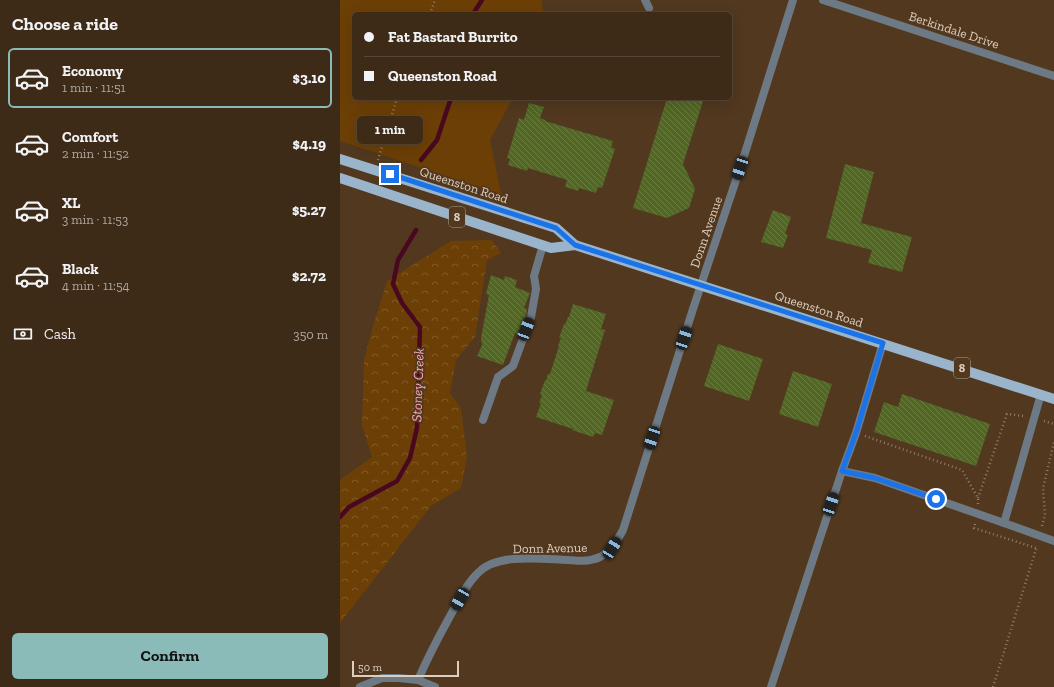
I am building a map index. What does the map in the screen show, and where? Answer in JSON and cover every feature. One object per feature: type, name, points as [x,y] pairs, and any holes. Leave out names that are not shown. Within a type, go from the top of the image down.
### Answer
[{"type":"main road","name":"Queenston Road","points":[[340,159],[556,228],[575,245]]},
{"type":"main road","name":"Queenston Road","points":[[340,178],[551,248],[575,245],[701,284],[1054,399]]},
{"type":"street","points":[[645,0],[649,8]]},
{"type":"street","name":"Donn Avenue","points":[[418,680],[454,609],[466,588],[479,571],[493,563],[523,558],[585,561],[599,557],[612,548],[623,530],[793,0]]},
{"type":"street","name":"Berkindale Drive","points":[[823,0],[1054,76]]},
{"type":"street","points":[[483,420],[498,377],[512,366],[531,317],[536,289],[534,276],[543,245]]},
{"type":"street","points":[[771,687],[842,471],[856,433],[883,343]]},
{"type":"street","points":[[1004,522],[1041,394]]},
{"type":"street","points":[[842,471],[875,478],[1004,522],[1054,541]]},
{"type":"street","points":[[360,687],[382,678],[418,680],[435,687]]},
{"type":"path","points":[[431,12],[435,0]]},
{"type":"path","points":[[375,170],[396,100]]},
{"type":"path","points":[[1036,548],[974,528],[978,498],[1007,414],[1035,418],[1054,424]]},
{"type":"path","points":[[856,433],[962,470],[978,498]]},
{"type":"path","points":[[994,687],[1045,515],[1043,488],[1054,442]]},
{"type":"green space","points":[[340,0],[542,0],[543,12],[352,12],[352,100],[512,100],[490,140],[501,194],[340,141]]},
{"type":"green space","points":[[492,240],[501,253],[487,260],[475,337],[456,360],[450,393],[461,408],[467,457],[461,488],[431,506],[340,623],[340,480],[372,457],[362,425],[364,360],[387,281],[451,241]]},
{"type":"building","points":[[666,100],[703,100],[683,164],[695,189],[689,208],[667,218],[633,208]]},
{"type":"building","points":[[529,103],[544,107],[540,118],[545,121],[613,141],[611,147],[615,149],[602,188],[598,187],[596,193],[579,188],[578,191],[565,187],[567,180],[528,168],[527,171],[508,165],[510,159],[507,158],[519,118],[524,120]]},
{"type":"building","points":[[845,164],[874,172],[861,223],[912,237],[902,272],[868,263],[872,250],[826,238]]},
{"type":"building","points":[[773,210],[791,217],[785,234],[788,235],[783,248],[761,242]]},
{"type":"building","points":[[491,275],[504,280],[505,276],[517,280],[515,287],[530,293],[524,308],[527,309],[526,316],[519,335],[515,333],[503,365],[477,356],[482,345],[481,338],[489,295],[486,294]]},
{"type":"building","points":[[573,304],[606,314],[601,329],[605,330],[586,391],[614,400],[602,435],[595,433],[593,437],[536,417],[541,403],[539,403],[542,395],[540,394],[548,374],[550,374],[561,338],[559,338],[564,324],[565,325],[569,317]]},
{"type":"building","points":[[718,344],[763,359],[749,401],[704,386]]},
{"type":"building","points":[[793,371],[832,384],[818,427],[779,414]]},
{"type":"building","points":[[902,394],[990,424],[976,466],[874,432],[884,402],[898,407]]},
{"type":"waterway","name":"Stoney Creek","points":[[474,12],[482,0]]},
{"type":"waterway","name":"Stoney Creek","points":[[421,160],[437,140],[450,100]]},
{"type":"waterway","name":"Stoney Creek","points":[[340,517],[349,507],[397,481],[410,458],[417,428],[420,327],[402,303],[393,284],[398,260],[416,230]]},
{"type":"route","points":[[390,174],[556,228],[575,245],[883,343],[856,433],[842,471],[875,478],[936,499]]}]
